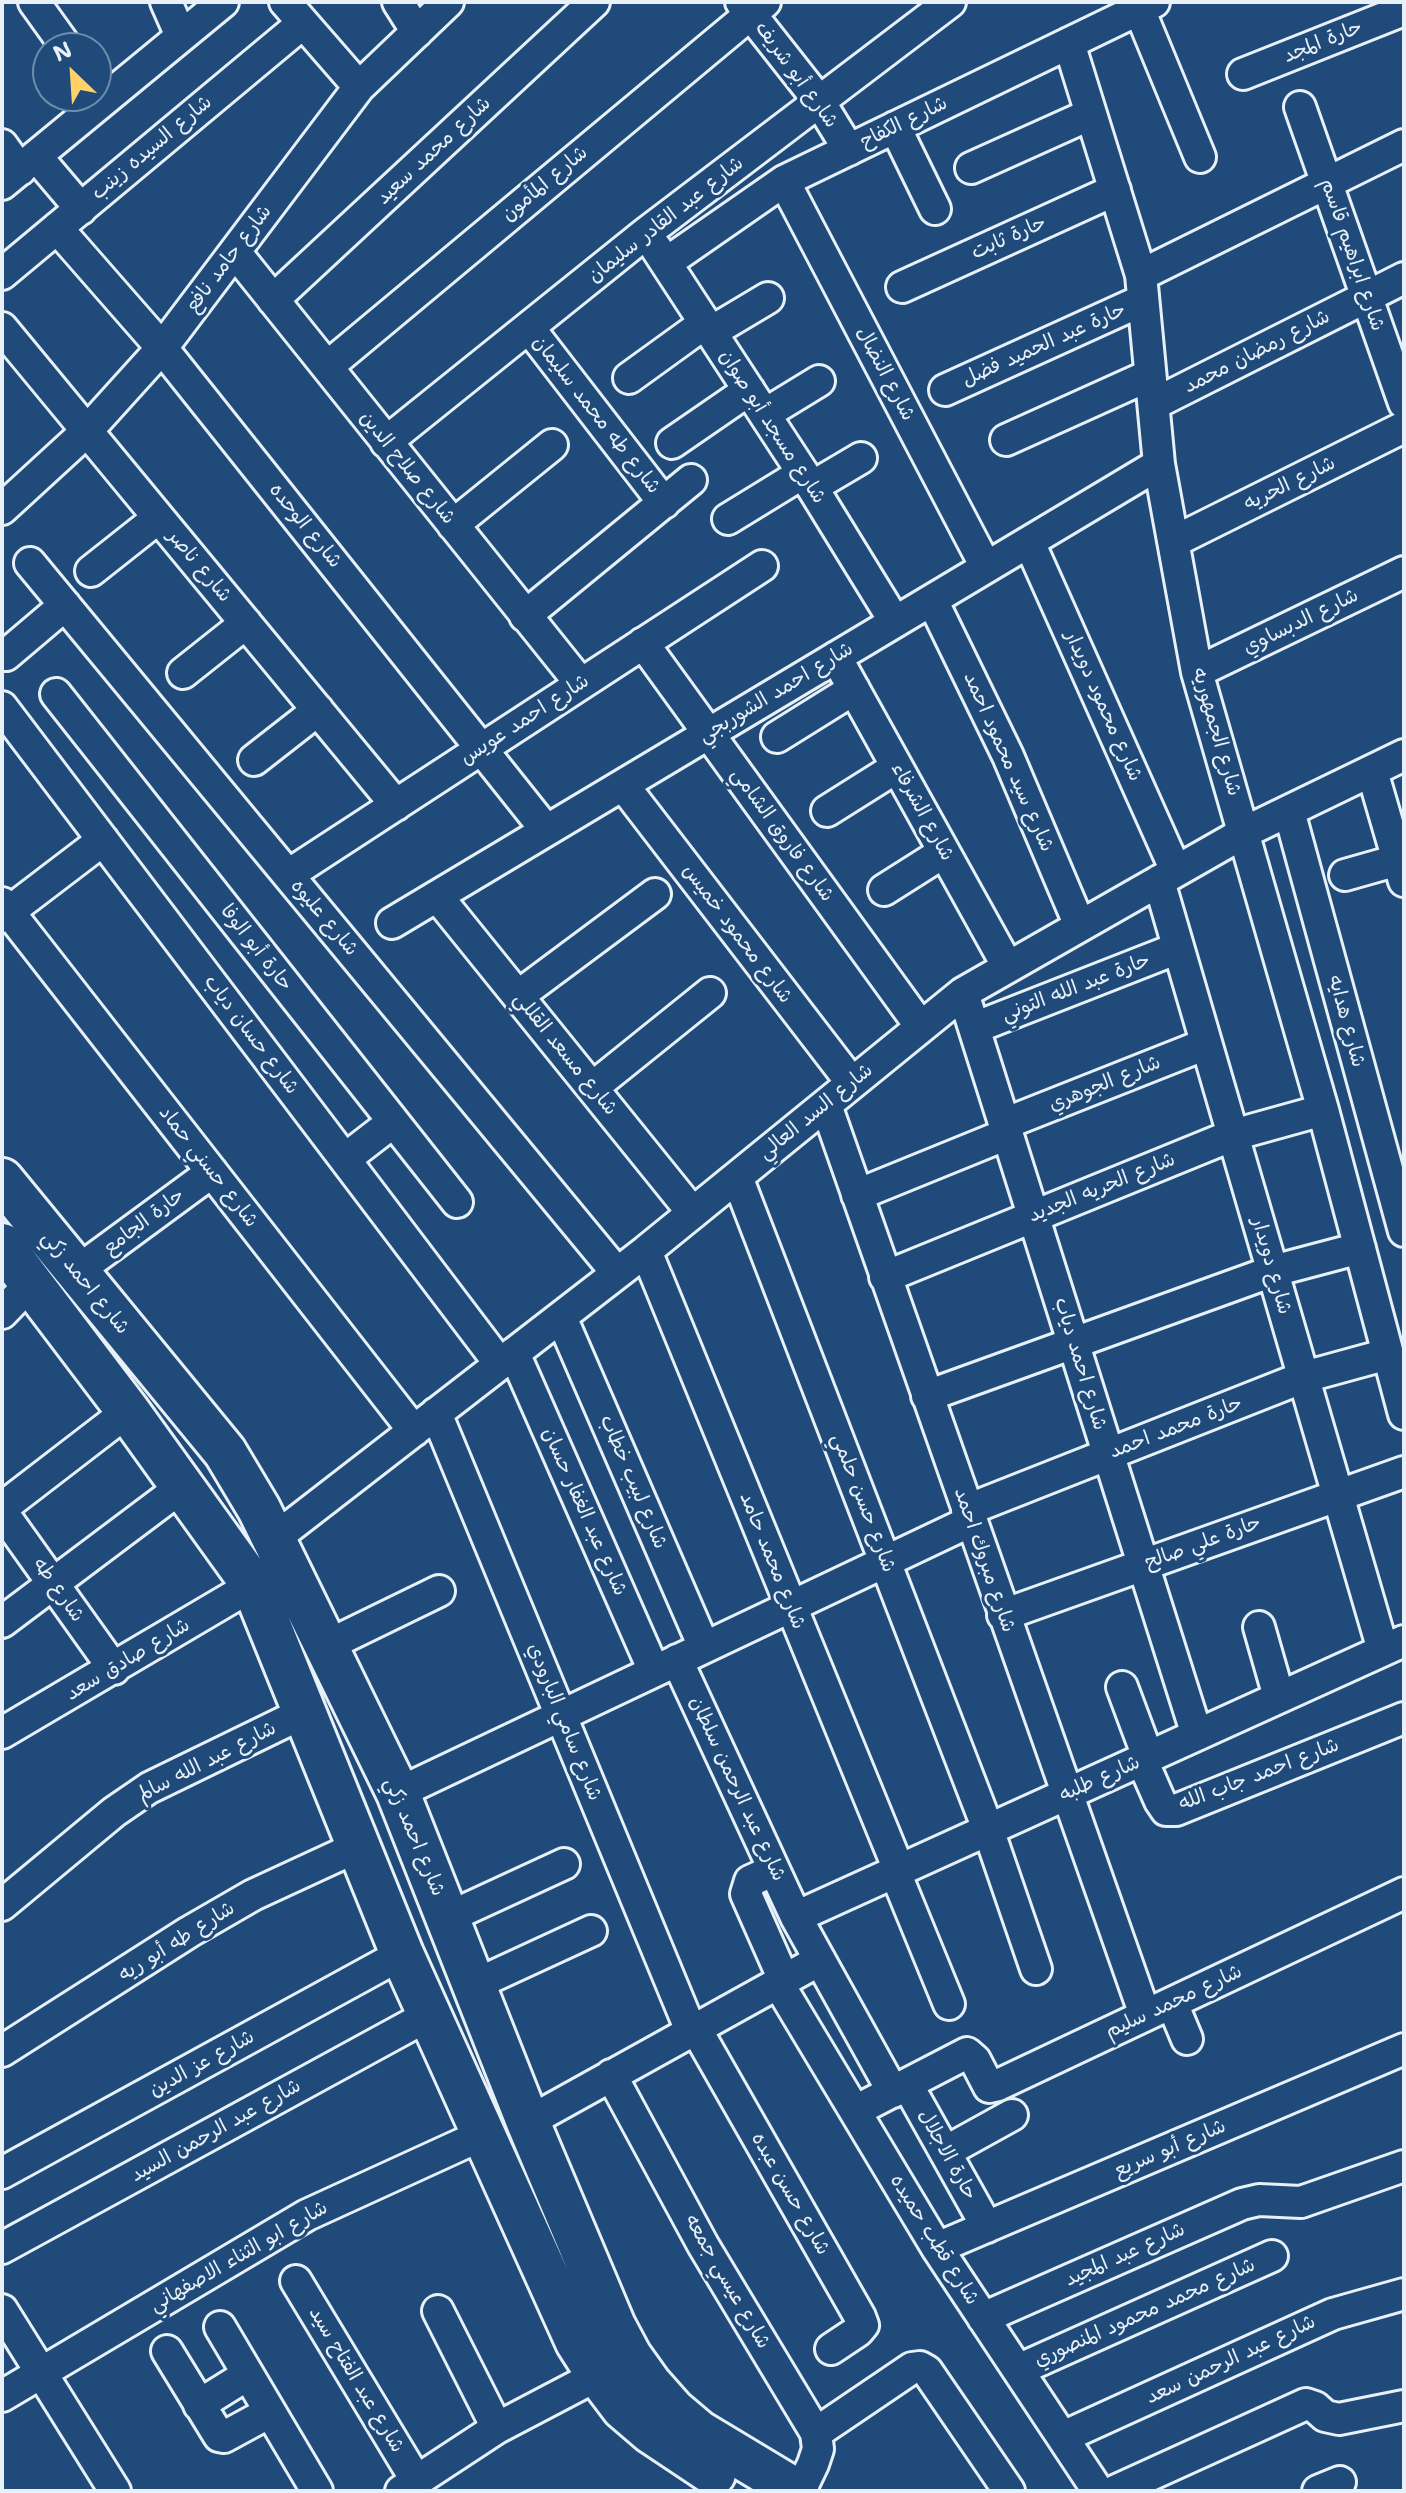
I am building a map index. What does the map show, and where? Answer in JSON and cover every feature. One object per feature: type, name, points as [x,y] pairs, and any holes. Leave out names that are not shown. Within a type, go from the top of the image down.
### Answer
[{"type":"street","points":[[34,2],[56,32]]},
{"type":"street","points":[[166,2],[181,36]]},
{"type":"street","points":[[112,86],[223,2]]},
{"type":"street","points":[[398,2],[417,32]]},
{"type":"street","name":"شارع حامد نافع","points":[[2,509],[87,431],[162,348],[359,87],[448,2]]},
{"type":"street","name":"شارع محمد سعيد","points":[[273,300],[594,2]]},
{"type":"street","name":"شارع عبد القادر سليمان","points":[[386,442],[646,233],[950,2]]},
{"type":"street","name":"شارع أبو شريف","points":[[752,6],[819,101],[849,150]]},
{"type":"street","name":"شارع المأمون","points":[[327,367],[752,6]]},
{"type":"street","points":[[1146,6],[1200,157]]},
{"type":"street","name":"شارع الكفاح","points":[[666,263],[784,181],[1146,6]]},
{"type":"street","name":"حارة المجد","points":[[1243,74],[1404,10]]},
{"type":"street","points":[[294,12],[359,87]]},
{"type":"street","name":"شارع السيده زينب","points":[[2,274],[81,209],[294,12]]},
{"type":"street","name":"شارع الجمهوريه","points":[[1069,43],[1142,287],[1159,464],[1197,672],[1323,1110],[1404,1414]]},
{"type":"street","name":"شارع ابراهيم قاسم","points":[[1300,107],[1404,403]]},
{"type":"street","points":[[19,170],[82,112]]},
{"type":"street","points":[[971,168],[1091,114]]},
{"type":"street","points":[[895,127],[935,209]]},
{"type":"street","points":[[2,145],[19,170],[81,209]]},
{"type":"street","name":"حارة عبد الحميد فضل","points":[[945,390],[1142,287],[1327,183],[1404,145]]},
{"type":"street","name":"شارع النضال","points":[[784,181],[986,567]]},
{"type":"street","name":"حارة ثابت","points":[[902,287],[1115,190]]},
{"type":"street","name":"شارع الوحده","points":[[57,228],[162,348],[546,830]]},
{"type":"street","name":"شارع مسجد أبو صوان","points":[[646,233],[808,480],[895,622]]},
{"type":"street","name":"شارع صلاح الدين","points":[[235,252],[581,684]]},
{"type":"street","name":"شارع رمضان محمد","points":[[1006,440],[1152,390],[1404,278]]},
{"type":"street","points":[[629,378],[708,328],[768,298]]},
{"type":"street","name":"شارع طه محمد سليمان","points":[[529,328],[664,503]]},
{"type":"street","name":"شارع ناصر","points":[[5,338],[87,431],[396,805]]},
{"type":"street","points":[[672,443],[757,402],[819,381]]},
{"type":"street","name":"شارع الحريه","points":[[1175,541],[1404,427]]},
{"type":"street","points":[[453,525],[552,445]]},
{"type":"street","points":[[728,519],[861,458]]},
{"type":"street","name":"شارع احمد الشوربجي","points":[[392,923],[1159,464]]},
{"type":"street","points":[[525,616],[691,480]]},
{"type":"street","points":[[91,571],[158,518]]},
{"type":"street","name":"شارع محمود دويدار","points":[[1029,542],[1168,876]]},
{"type":"street","name":"شارع عليوه","points":[[30,563],[617,1273]]},
{"type":"street","name":"شارع احمد عويس","points":[[288,875],[762,566]]},
{"type":"street","name":"شارع الدبساوي","points":[[1197,672],[1404,572]]},
{"type":"street","name":"شارع سيد محمود احمد","points":[[932,600],[1008,756],[1080,926]]},
{"type":"street","points":[[6,655],[65,605]]},
{"type":"street","points":[[183,673],[246,623]]},
{"type":"street","name":"شارع فاروق الشامي","points":[[643,643],[921,1027]]},
{"type":"street","name":"شارع الشرفاء","points":[[836,657],[1008,967]]},
{"type":"street","points":[[777,737],[854,689]]},
{"type":"street","name":"حارة أبو الوفا","points":[[56,694],[457,1202]]},
{"type":"street","name":"شارع حسان دياب","points":[[2,707],[345,1159],[507,1358]]},
{"type":"street","points":[[254,760],[318,710]]},
{"type":"street","name":"شارع السد العالي","points":[[274,1539],[646,1251],[963,993],[1245,832],[1404,755]]},
{"type":"street","points":[[827,811],[897,767]]},
{"type":"street","points":[[1345,875],[1401,870],[1372,771]]},
{"type":"street","name":"شارع محمود خميس","points":[[623,785],[852,1083]]},
{"type":"street","name":"شارع هدايه","points":[[1289,811],[1404,1231]]},
{"type":"street","points":[[4,911],[103,840]]},
{"type":"street","points":[[884,890],[944,852]]},
{"type":"street","name":"شارع دويدار","points":[[1168,876],[1178,948],[1338,1495],[1394,1646]]},
{"type":"street","points":[[518,996],[655,894]]},
{"type":"street","name":"شارع مسعد القللي","points":[[437,896],[693,1213]]},
{"type":"street","name":"شارع حسني حماد","points":[[4,911],[212,1172],[425,1422]]},
{"type":"street","name":"حارة عبد الله التوني","points":[[974,1028],[1178,948]]},
{"type":"street","points":[[592,1088],[710,993]]},
{"type":"street","name":"شارع احمد دياب","points":[[963,993],[1197,1735]]},
{"type":"street","name":"شارع الجوهري","points":[[857,1195],[1206,1044]]},
{"type":"street","name":"شارع مبروك احمد","points":[[826,1105],[1145,2015]]},
{"type":"street","name":"شارع الحريه الجديد","points":[[885,1277],[1233,1135],[1323,1110]]},
{"type":"street","points":[[345,1159],[393,1122]]},
{"type":"street","name":"حارة الجامع","points":[[76,1272],[212,1172]]},
{"type":"street","name":"شارع حسن حلمي","points":[[737,1177],[988,1829],[1036,1969]]},
{"type":"street","name":"شارع احمد زكي","points":[[2,1180],[225,1452],[254,1499],[398,1793],[528,2122],[614,2326],[630,2356],[673,2410],[775,2488]]},
{"type":"street","name":"شارع احمد زكي","points":[[2,1245],[128,1411],[253,1585],[402,1954],[577,2342],[623,2408],[651,2432],[694,2463],[775,2488]]},
{"type":"street","points":[[927,1396],[1273,1271],[1360,1248]]},
{"type":"street","name":"شارع محمد حامد","points":[[646,1251],[949,2004]]},
{"type":"street","points":[[2,1313],[31,1283]]},
{"type":"street","name":"شارع لبيب خطاب","points":[[561,1317],[678,1660]]},
{"type":"street","name":"حارة محمد احمد","points":[[398,1793],[885,1562],[969,1516],[1108,1454],[1304,1377],[1388,1354]]},
{"type":"street","name":"شارع عبد الغفار حسان","points":[[507,1358],[678,1660]]},
{"type":"street","points":[[2,1510],[128,1411]]},
{"type":"street","name":"شارع سامي البارودي","points":[[425,1422],[561,1715],[693,2030]]},
{"type":"street","name":"حارة علي صالح","points":[[1003,1615],[1404,1472]]},
{"type":"street","points":[[2,1622],[183,1486]]},
{"type":"street","name":"شارع طه","points":[[2,1510],[114,1669]]},
{"type":"street","name":"شارع صادق سعد","points":[[2,1733],[253,1585]]},
{"type":"street","points":[[326,1646],[439,1591]]},
{"type":"street","points":[[1259,1627],[1279,1697]]},
{"type":"street","name":"شارع طلبه","points":[[796,1917],[1394,1646]]},
{"type":"street","name":"شارع عبد الرحمن سلطان","points":[[678,1660],[796,1917],[820,1960]]},
{"type":"street","points":[[1122,1687],[1145,1758]]},
{"type":"street","name":"شارع عبد الله سالم","points":[[2,1905],[114,1812],[149,1788],[303,1713]]},
{"type":"street","name":"شارع احمد جاب الله","points":[[1145,1758],[1160,1801],[1166,1810],[1176,1810],[1404,1718]]},
{"type":"street","name":"شارع طه أبو ريه","points":[[2,2051],[253,1895],[359,1846]]},
{"type":"street","points":[[447,1918],[564,1864]]},
{"type":"street","name":"شارع قطب حميده","points":[[774,1870],[750,1881],[746,1894],[781,1981],[937,2248],[1098,2491]]},
{"type":"street","name":"شارع محمد سليم","points":[[900,2088],[967,2053],[975,2060],[989,2087],[998,2085],[1404,1893]]},
{"type":"street","points":[[474,1985],[591,1931]]},
{"type":"street","name":"شارع عز الدين","points":[[2,2173],[402,1954]]},
{"type":"street","points":[[528,2122],[820,1960]]},
{"type":"street","name":"حارة الاجلال","points":[[820,1960],[900,2088],[945,2152],[987,2227]]},
{"type":"street","points":[[1172,2003],[1187,2039]]},
{"type":"street","name":"شارع عبد الرحمن السيد","points":[[2,2248],[429,2015]]},
{"type":"street","name":"شارع حسن عبده","points":[[693,2030],[860,2317],[863,2325],[858,2331],[831,2349]]},
{"type":"street","name":"شارع أبو سريع","points":[[937,2248],[1404,2049]]},
{"type":"street","name":"شارع عيسي جمعه","points":[[611,2075],[703,2245],[816,2433]]},
{"type":"street","points":[[855,2111],[900,2088]]},
{"type":"street","points":[[945,2152],[1012,2115]]},
{"type":"street","name":"شارع ابو الثناء الاصفهاني","points":[[2,2396],[307,2215],[484,2134]]},
{"type":"street","name":"شارع عبد المجيد","points":[[983,2318],[1242,2204],[1301,2202],[1404,2166]]},
{"type":"street","name":"شارع محمد محمود المنصوري","points":[[1018,2370],[1272,2256]]},
{"type":"street","name":"شارع عبد الفتاح سيد","points":[[296,2281],[408,2485]]},
{"type":"street","name":"شارع عبد الرحمن سعد","points":[[1063,2437],[1333,2314],[1404,2294]]},
{"type":"street","points":[[2,2310],[115,2491]]},
{"type":"street","points":[[438,2311],[497,2428]]},
{"type":"street","points":[[220,2327],[317,2491]]},
{"type":"street","points":[[167,2351],[219,2436],[224,2437],[270,2412]]},
{"type":"street","points":[[775,2488],[818,2449],[816,2433],[912,2368],[920,2367],[927,2371],[1009,2491]]},
{"type":"street","points":[[199,2405],[247,2375]]},
{"type":"street","points":[[408,2485],[497,2428],[598,2375]]},
{"type":"street","points":[[1115,2491],[1306,2404],[1325,2416],[1339,2419],[1404,2406]]}]
